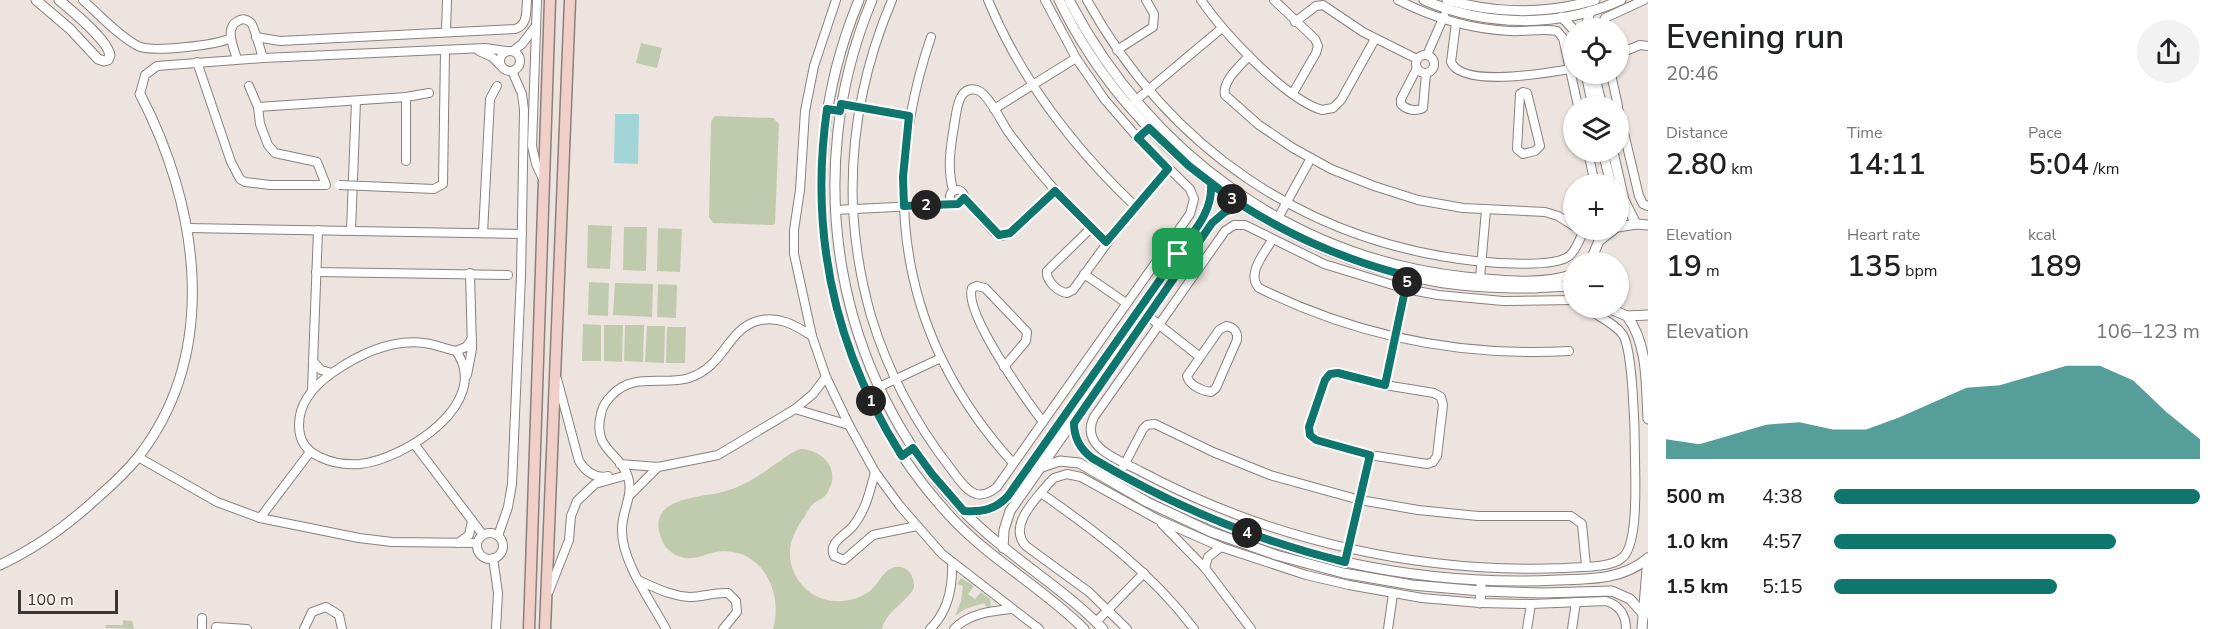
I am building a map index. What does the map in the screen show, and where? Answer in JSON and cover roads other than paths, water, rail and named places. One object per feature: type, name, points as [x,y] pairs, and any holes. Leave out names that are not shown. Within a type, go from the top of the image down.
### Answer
[{"type":"main road","points":[[529,629],[550,0]]},
{"type":"main road","points":[[546,629],[570,0]]},
{"type":"street","points":[[36,0],[70,29],[98,59],[108,60],[110,52],[103,42],[59,0]]},
{"type":"street","points":[[83,0],[131,42],[142,48],[231,42]]},
{"type":"street","points":[[446,32],[447,0]]},
{"type":"street","points":[[256,40],[280,41],[519,28],[525,20],[527,0]]},
{"type":"street","points":[[537,0],[532,152],[544,182]]},
{"type":"street","points":[[836,0],[814,66],[804,111],[794,230],[794,254],[812,336],[826,377],[875,472],[917,526],[952,562],[1039,629]]},
{"type":"street","points":[[858,0],[839,55],[827,109],[822,149],[823,236],[831,288],[845,338],[875,411],[902,456],[933,497],[956,523],[988,553],[1084,629]]},
{"type":"street","points":[[872,0],[854,49],[840,108],[834,171],[840,262],[847,297],[859,339],[879,387],[913,448],[964,511],[1003,548],[1066,595],[1099,625],[1108,610],[1144,573]]},
{"type":"street","points":[[892,0],[876,40],[860,107],[853,168],[858,253],[866,296],[895,380],[933,444],[971,492],[982,494],[993,490],[1043,422],[1167,246],[1192,209],[1194,199],[1190,189],[1138,138],[1105,99],[1076,58],[1045,0]]},
{"type":"street","points":[[988,0],[1012,51],[1032,86],[1069,137],[1135,206]]},
{"type":"street","points":[[1059,0],[1078,35],[1100,68],[1149,128],[1211,184],[1241,206],[1276,226],[1321,248],[1369,266],[1408,276],[1483,287],[1556,283],[1563,280]]},
{"type":"street","points":[[1069,0],[1097,50],[1135,101],[1160,128],[1201,166],[1246,199],[1278,218],[1333,244],[1420,270],[1480,278],[1563,285]]},
{"type":"street","points":[[1087,0],[1117,50],[1168,112],[1212,153],[1260,188],[1286,203],[1339,228],[1395,247],[1424,254],[1482,262],[1532,263],[1562,260],[1574,250],[1578,240]]},
{"type":"street","points":[[1117,50],[1153,27],[1154,14],[1146,0]]},
{"type":"street","points":[[1201,0],[1222,28],[1249,56],[1293,93],[1322,110],[1333,108],[1341,100],[1375,39]]},
{"type":"street","points":[[1274,0],[1315,39],[1318,46],[1317,53],[1293,93]]},
{"type":"street","points":[[1398,0],[1456,23],[1503,31],[1557,31],[1563,39]]},
{"type":"street","points":[[1424,0],[1447,5],[1478,17],[1512,20],[1562,18],[1621,0]]},
{"type":"street","points":[[1447,5],[1513,12],[1558,9],[1595,0]]},
{"type":"street","points":[[1605,18],[1644,0]]},
{"type":"street","points":[[1295,22],[1316,6],[1323,5],[1417,63],[1420,72],[1426,73],[1432,69],[1434,62],[1427,55]]},
{"type":"street","points":[[1427,55],[1447,5]]},
{"type":"street","points":[[1588,18],[1590,11]]},
{"type":"street","points":[[232,60],[232,25],[240,20],[247,20],[252,24],[260,47],[259,58]]},
{"type":"street","points":[[1456,23],[1451,57],[1456,70],[1491,76],[1522,76],[1563,70]]},
{"type":"street","points":[[500,65],[501,56],[522,44],[536,26]]},
{"type":"street","points":[[1135,101],[1222,28]]},
{"type":"street","points":[[931,37],[909,116],[903,177],[906,233],[915,284],[941,358],[973,414],[1013,463]]},
{"type":"street","points":[[1629,50],[1640,45],[1648,46]]},
{"type":"street","points":[[0,565],[33,547],[70,521],[106,490],[138,457],[171,402],[181,374],[189,339],[193,292],[187,228],[180,190],[168,154],[140,94],[144,78],[154,67],[259,58],[485,48],[510,51],[520,57],[515,70],[524,110],[522,234],[512,484],[508,507],[498,536],[503,546],[501,551],[493,558],[479,553],[477,543],[483,535],[488,533],[498,536]]},
{"type":"street","points":[[478,50],[485,52],[504,70],[535,72]]},
{"type":"street","points":[[197,62],[231,162],[240,179],[245,182],[270,185],[434,189],[443,184],[445,51]]},
{"type":"street","points":[[1426,73],[1423,108],[1417,110],[1405,107],[1401,104],[1401,99],[1419,56],[1427,55]]},
{"type":"street","points":[[1249,56],[1226,83],[1225,95],[1259,124],[1311,158],[1352,178],[1396,194],[1440,204],[1486,210],[1545,212],[1563,219]]},
{"type":"street","points":[[994,109],[1076,58]]},
{"type":"street","points":[[1522,76],[1523,92],[1520,94],[1517,149],[1523,154],[1535,152],[1540,143],[1527,93],[1523,92]]},
{"type":"street","points":[[249,86],[258,107],[260,124],[267,145],[275,153],[317,162],[326,185]]},
{"type":"street","points":[[483,233],[490,99],[497,86]]},
{"type":"street","points":[[955,204],[950,199],[953,190],[948,161],[960,97],[968,91],[978,90],[986,96],[1023,152],[1055,191],[1106,242]]},
{"type":"street","points":[[258,107],[406,97],[429,93]]},
{"type":"street","points":[[406,97],[406,162]]},
{"type":"street","points":[[351,231],[356,101]]},
{"type":"street","points":[[827,109],[860,107],[909,116]]},
{"type":"street","points":[[1138,138],[1149,128]]},
{"type":"street","points":[[1629,154],[1639,196],[1643,204],[1648,206]]},
{"type":"street","points":[[1278,218],[1311,158]]},
{"type":"street","points":[[1614,162],[1624,200],[1636,224]]},
{"type":"street","points":[[1091,228],[1046,274],[1048,280],[1060,291],[1067,293],[1073,290],[1106,242],[1168,169]]},
{"type":"street","points":[[964,511],[990,510],[1008,496],[1208,209],[1211,184]]},
{"type":"street","points":[[953,190],[962,191],[964,198],[994,232],[1002,236],[1010,233],[1055,191]]},
{"type":"street","points":[[835,210],[955,204],[961,203],[964,198]]},
{"type":"street","points":[[1003,548],[1007,517],[1212,223],[1225,212],[1241,206]]},
{"type":"street","points":[[1480,278],[1486,210]]},
{"type":"street","points":[[1563,300],[1503,301],[1438,295],[1406,289],[1351,274],[1272,240],[1245,225],[1234,225],[1229,227],[1159,325],[1091,423],[1090,430],[1094,443],[1099,448],[1161,483],[1234,515],[1300,537],[1348,549],[1407,560],[1506,568],[1586,567],[1617,561],[1626,554],[1629,548],[1634,520],[1632,396],[1625,340],[1619,331],[1601,318]]},
{"type":"street","points":[[1629,225],[1648,225]]},
{"type":"street","points":[[187,228],[522,234]]},
{"type":"street","points":[[312,390],[318,230]]},
{"type":"street","points":[[1272,240],[1253,275],[1255,283],[1259,288],[1321,316],[1395,339],[1481,352],[1569,351]]},
{"type":"street","points":[[1167,246],[1178,254]]},
{"type":"street","points":[[316,272],[508,275]]},
{"type":"street","points":[[470,273],[472,339],[471,359],[463,390],[449,414],[415,445],[399,453],[361,464],[334,462],[310,452],[299,433],[302,410],[312,390],[332,373],[361,355],[393,345],[422,342],[456,351],[466,347],[472,339]]},
{"type":"street","points":[[1084,274],[1126,303]]},
{"type":"street","points":[[1385,385],[1408,276]]},
{"type":"street","points":[[1004,367],[1026,341],[1027,332],[985,288],[977,286],[972,288],[971,296],[986,332],[1004,367],[1043,422]]},
{"type":"street","points":[[1148,315],[1200,357]]},
{"type":"street","points":[[1629,316],[1648,315]]},
{"type":"street","points":[[1628,318],[1637,330],[1646,351],[1648,418]]},
{"type":"street","points":[[630,495],[626,473],[607,450],[599,432],[602,409],[618,389],[637,381],[676,381],[695,376],[714,363],[737,333],[756,321],[778,320],[798,327],[812,336]]},
{"type":"street","points":[[1222,327],[1230,327],[1237,332],[1238,340],[1216,388],[1211,392],[1190,383],[1187,378],[1200,357],[1222,327]]},
{"type":"street","points":[[456,351],[462,359],[466,379]]},
{"type":"street","points":[[879,387],[941,358]]},
{"type":"street","points":[[313,361],[321,370],[332,373]]},
{"type":"street","points":[[1338,373],[1385,385],[1434,393],[1441,397],[1443,405],[1437,456],[1433,462],[1427,464],[1370,455],[1316,440],[1310,435],[1309,427],[1325,380],[1330,374],[1338,373]]},
{"type":"street","points":[[556,375],[579,461],[598,480]]},
{"type":"street","points":[[620,464],[658,466],[718,455],[795,409],[813,394],[826,377]]},
{"type":"street","points":[[795,409],[849,425]]},
{"type":"street","points":[[1074,423],[1076,439],[1086,453],[1119,475],[1181,506],[1224,524],[1278,544],[1345,562],[1415,574],[1481,580],[1545,581],[1614,576],[1632,570],[1648,558]]},
{"type":"street","points":[[1119,475],[1145,427],[1155,424],[1241,464],[1300,484],[1360,500],[1468,516],[1507,518],[1571,516],[1582,524],[1586,567]]},
{"type":"street","points":[[415,445],[483,535]]},
{"type":"street","points":[[902,456],[913,448]]},
{"type":"street","points":[[260,518],[310,452]]},
{"type":"street","points":[[1345,562],[1370,455]]},
{"type":"street","points":[[138,457],[217,502],[260,518],[359,538],[392,542],[477,543]]},
{"type":"street","points":[[1042,467],[1060,461],[1079,463],[1147,502],[1211,532],[1310,565],[1401,583],[1481,591],[1543,593],[1611,591],[1630,599],[1644,615]]},
{"type":"street","points":[[658,466],[630,495],[624,511],[621,533],[628,559],[666,629]]},
{"type":"street","points":[[875,472],[861,514],[848,531],[834,543],[832,549],[834,556],[844,560],[873,535],[917,526]]},
{"type":"street","points":[[547,598],[569,540],[573,508],[582,494],[598,480],[626,473]]},
{"type":"street","points":[[1127,629],[1069,575],[1026,546],[1020,537],[1021,521],[1054,478],[1067,474],[1074,475],[1157,519],[1221,547],[1306,575],[1393,594],[1480,603],[1531,604],[1600,600],[1612,603],[1622,611],[1626,629]]},
{"type":"street","points":[[1041,493],[1096,532],[1144,573],[1194,629]]},
{"type":"street","points":[[1157,519],[1205,568],[1251,629]]},
{"type":"street","points":[[457,544],[469,535],[472,521]]},
{"type":"street","points":[[1205,568],[1208,557],[1221,547]]},
{"type":"street","points":[[493,558],[498,593],[496,629]]},
{"type":"street","points":[[1642,629],[1648,558]]},
{"type":"street","points":[[930,629],[943,614],[948,602],[952,562]]},
{"type":"street","points":[[1028,584],[1038,574]]},
{"type":"street","points":[[1480,603],[1481,580]]},
{"type":"street","points":[[640,581],[672,595],[689,597],[728,593],[736,601],[737,612],[723,629]]},
{"type":"street","points":[[1388,629],[1393,594]]},
{"type":"street","points":[[1572,629],[1576,602]]},
{"type":"street","points":[[1527,629],[1531,604]]},
{"type":"street","points":[[304,629],[312,612],[326,607],[336,611],[339,615],[342,629]]},
{"type":"street","points":[[954,629],[967,619],[980,614],[1013,609]]},
{"type":"street","points":[[202,618],[202,629]]},
{"type":"street","points":[[216,627],[247,629]]},
{"type":"water","points":[[615,114],[639,114],[638,164],[614,163]]}]
